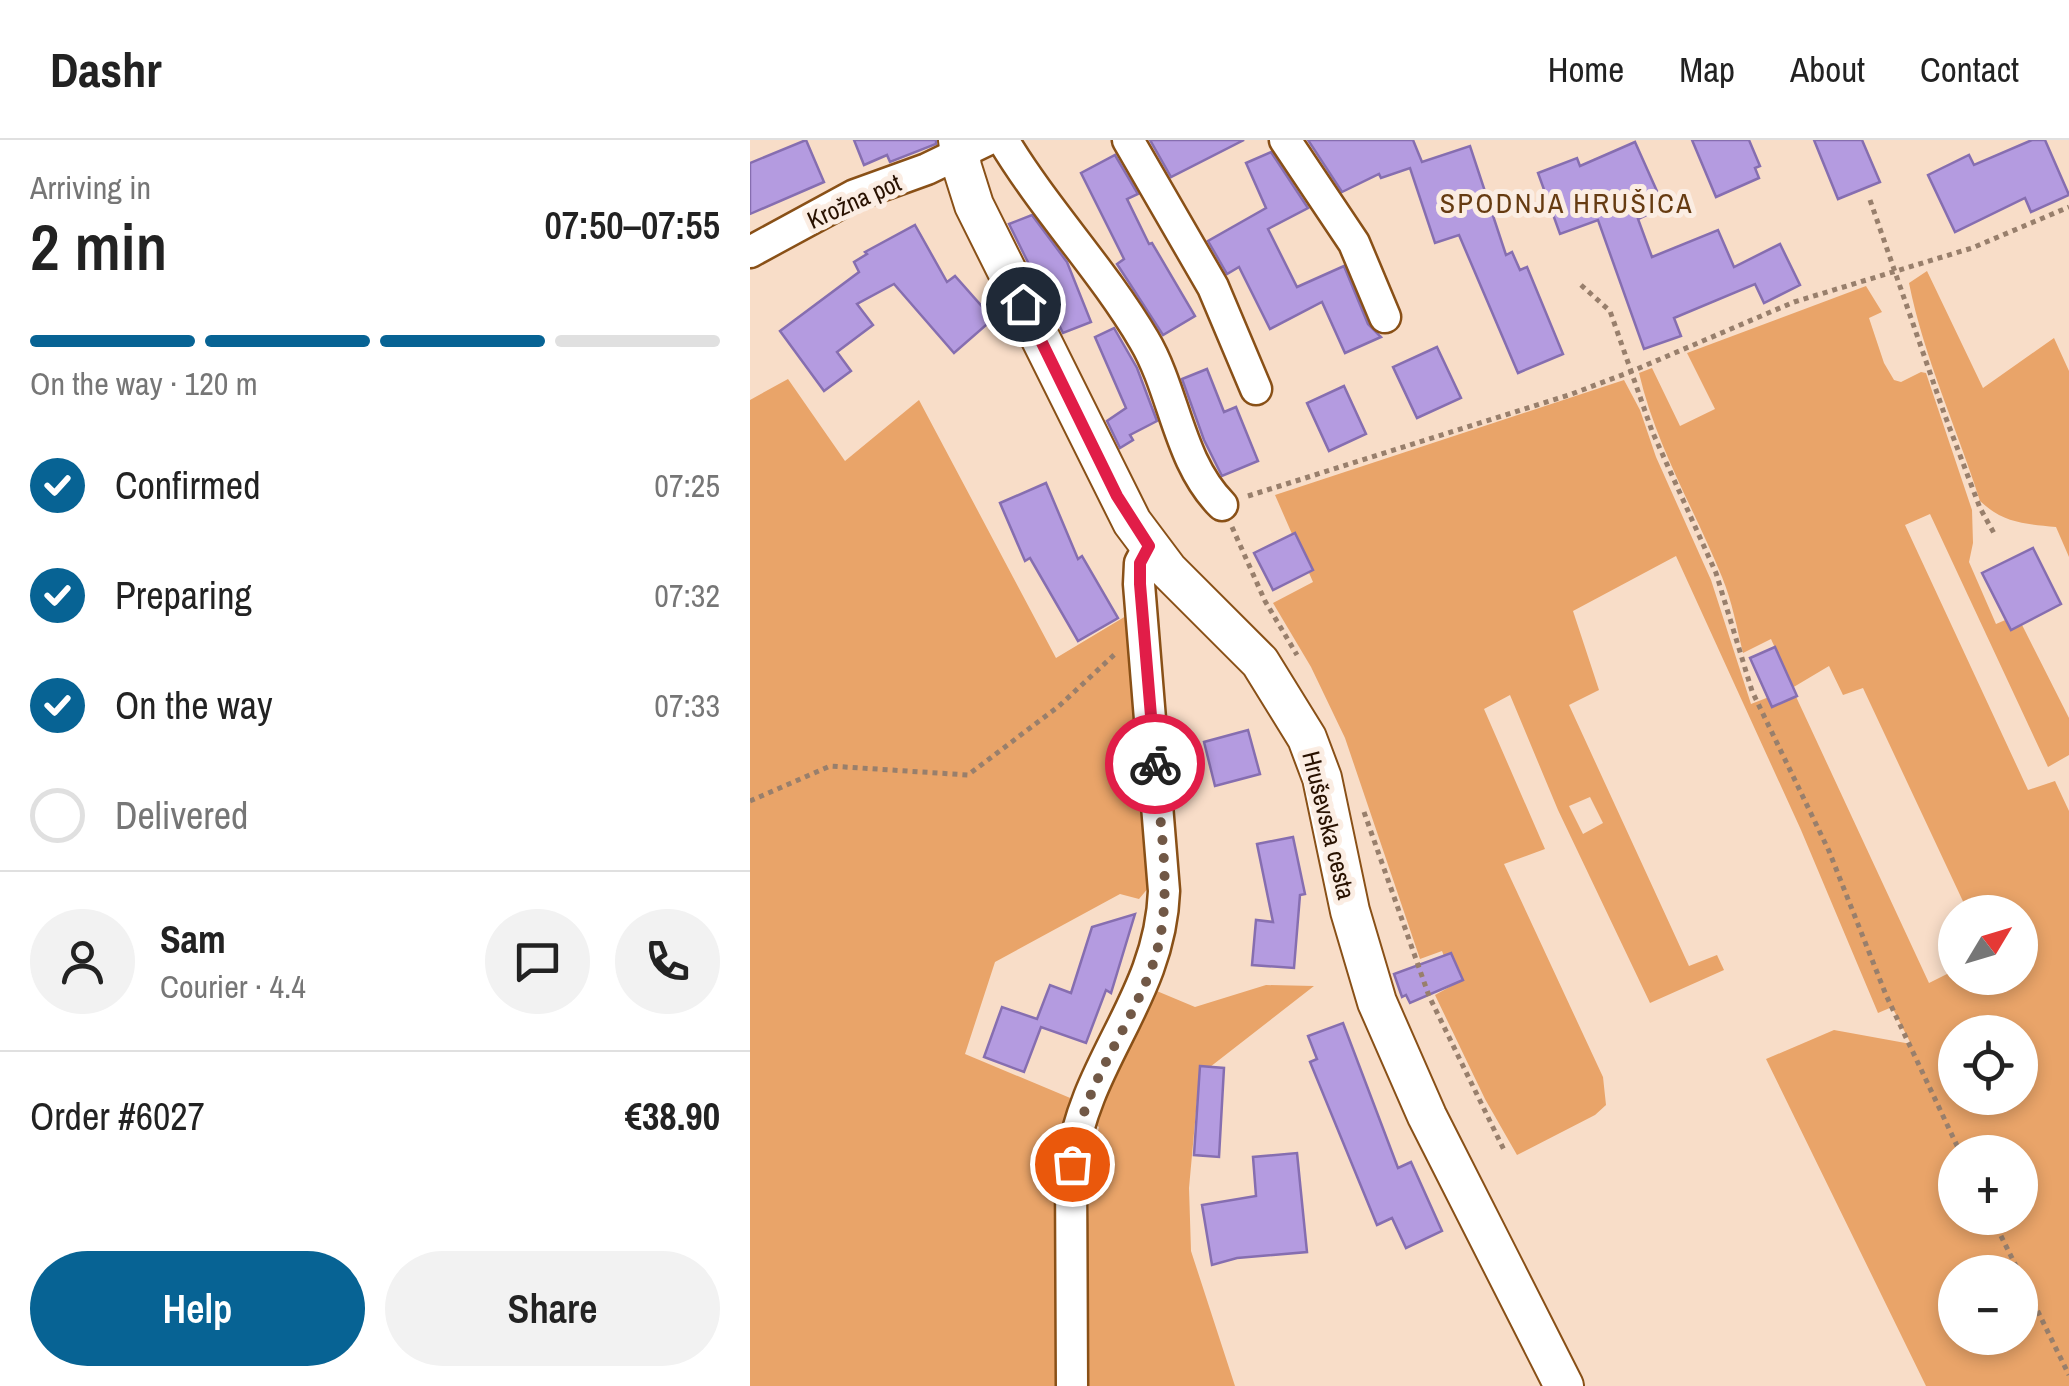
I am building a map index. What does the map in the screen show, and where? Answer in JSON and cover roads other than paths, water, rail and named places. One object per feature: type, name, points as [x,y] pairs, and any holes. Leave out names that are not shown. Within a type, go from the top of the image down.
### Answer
[{"type":"street","points":[[1002,140],[1102,275],[1146,344],[1201,479],[1222,504]]},
{"type":"street","points":[[1128,140],[1213,287],[1256,390]]},
{"type":"street","points":[[1285,140],[1354,242],[1385,318]]},
{"type":"street","name":"Krožna pot","points":[[750,252],[856,195],[927,170],[968,144]]},
{"type":"street","name":"Hruševska cesta","points":[[968,144],[974,205],[1108,479],[1168,570],[1260,662],[1307,738],[1322,778],[1350,911],[1377,1002],[1435,1132],[1559,1385]]},
{"type":"street","points":[[1072,1386],[1072,1164],[1076,1130],[1086,1100],[1153,964],[1163,924],[1164,891],[1140,563],[1149,546]]},
{"type":"district","name":"SPODNJA HRUŠICA","points":[[1567,203]]}]
